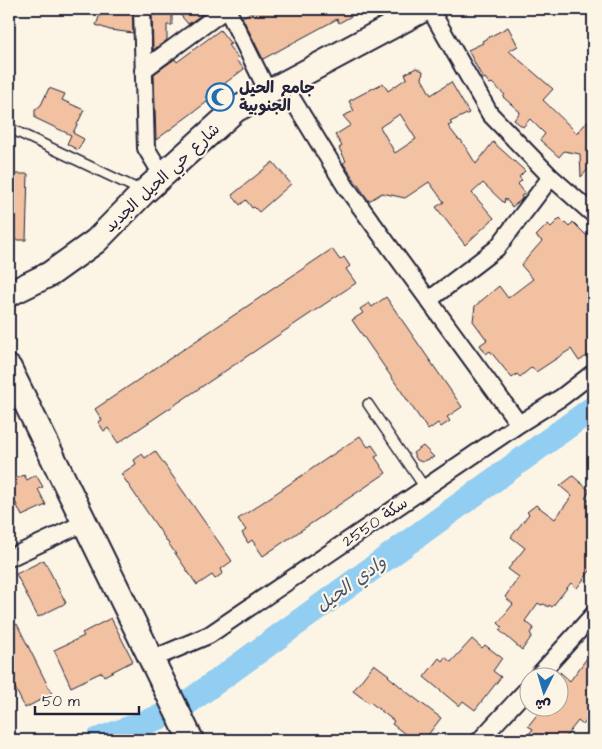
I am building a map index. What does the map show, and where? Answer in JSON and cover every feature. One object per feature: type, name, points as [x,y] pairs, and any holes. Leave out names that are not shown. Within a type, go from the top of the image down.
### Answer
[{"type":"street","points":[[142,9],[146,148],[163,176]]},
{"type":"street","points":[[143,70],[226,9],[275,88],[520,424]]},
{"type":"street","name":"شارع حي الحيل الجديد","points":[[9,294],[50,274],[96,242],[144,192],[234,110],[424,9]]},
{"type":"street","points":[[430,9],[490,114],[551,177],[593,214]]},
{"type":"street","points":[[430,300],[497,248],[551,177]]},
{"type":"street","points":[[9,368],[150,660],[191,740]]},
{"type":"street","name":"سكة 2550","points":[[150,660],[209,635],[562,397],[593,373]]},
{"type":"street","points":[[9,558],[84,523]]},
{"type":"street","points":[[547,666],[593,615]]},
{"type":"street","points":[[480,740],[520,697]]},
{"type":"lane","points":[[9,128],[144,192]]},
{"type":"lane","points":[[368,404],[425,488]]},
{"type":"building","points":[[102,9],[132,9],[133,33],[110,30],[96,25]]},
{"type":"building","points":[[152,9],[172,9],[172,25],[167,25],[167,40],[153,50]]},
{"type":"building","points":[[258,9],[364,9],[339,23],[337,19],[263,59],[242,17]]},
{"type":"building","points":[[200,11],[200,16],[188,24],[178,12]]},
{"type":"building","points":[[508,27],[518,46],[509,51],[553,89],[543,100],[577,133],[588,121],[593,127],[593,164],[581,177],[580,154],[564,151],[559,157],[540,140],[545,134],[530,119],[523,127],[514,120],[520,112],[503,97],[505,95],[492,83],[490,84],[485,78],[483,79],[468,50]]},
{"type":"building","points":[[220,30],[231,44],[228,45],[238,58],[236,60],[244,69],[204,99],[207,102],[156,140],[154,74],[175,59],[177,62]]},
{"type":"building","points":[[416,68],[423,71],[422,79],[431,95],[451,82],[469,113],[450,122],[452,124],[448,126],[458,139],[461,140],[476,164],[493,142],[525,171],[519,177],[522,180],[518,184],[525,193],[521,196],[521,200],[512,207],[505,198],[504,203],[483,183],[472,193],[494,218],[465,245],[436,207],[444,202],[429,182],[405,198],[382,193],[369,201],[343,163],[346,161],[339,148],[342,146],[335,135],[351,125],[343,116],[354,111],[349,101],[383,83],[388,91],[407,78],[405,74]],"holes":[[[400,114],[416,139],[395,153],[380,127]]]},
{"type":"building","points":[[49,88],[65,94],[62,100],[84,110],[73,133],[84,139],[78,150],[67,144],[71,135],[35,118],[35,110],[41,105]]},
{"type":"building","points":[[273,162],[291,184],[259,212],[254,207],[252,208],[246,200],[240,205],[232,195]]},
{"type":"building","points":[[9,174],[28,174],[26,240],[9,240]]},
{"type":"building","points":[[560,218],[569,227],[573,222],[593,242],[593,352],[579,361],[571,349],[536,372],[532,367],[520,377],[517,374],[512,378],[490,351],[486,354],[480,345],[487,340],[473,321],[475,306],[499,286],[508,298],[533,279],[521,265],[542,241],[536,236],[548,224],[551,227]]},
{"type":"building","points":[[332,249],[340,260],[344,257],[350,266],[346,269],[356,283],[118,443],[108,428],[104,431],[98,422],[102,420],[95,409]]},
{"type":"building","points":[[386,297],[462,407],[447,417],[450,421],[441,427],[438,423],[428,430],[352,320],[363,313],[360,309],[369,303],[372,307]]},
{"type":"building","points":[[360,436],[368,447],[372,445],[379,455],[375,457],[386,473],[263,556],[252,540],[248,543],[242,533],[246,530],[238,519]]},
{"type":"building","points":[[423,446],[434,457],[422,462],[417,460],[413,453]]},
{"type":"building","points":[[155,451],[232,561],[221,569],[223,573],[215,579],[212,575],[197,585],[121,474],[136,464],[134,460],[142,454],[145,458]]},
{"type":"building","points":[[24,475],[27,480],[36,475],[43,487],[38,489],[46,505],[22,516],[9,489],[17,485],[15,479]]},
{"type":"building","points":[[573,476],[590,491],[585,498],[593,504],[593,567],[577,588],[571,583],[552,607],[538,603],[525,621],[534,628],[530,633],[532,636],[522,650],[499,630],[502,627],[498,623],[513,604],[505,597],[519,577],[508,569],[525,548],[511,537],[529,514],[527,512],[536,505],[555,519],[572,496],[560,486]]},
{"type":"building","points":[[44,560],[66,603],[38,617],[16,574]]},
{"type":"building","points":[[111,618],[133,661],[104,676],[102,672],[71,687],[54,650],[84,636],[82,633]]},
{"type":"building","points":[[17,624],[52,694],[25,708],[9,676],[9,629]]},
{"type":"building","points":[[472,639],[482,648],[485,645],[502,658],[493,671],[501,677],[475,710],[463,701],[459,706],[424,677],[439,658],[442,661],[445,657],[451,662]]},
{"type":"building","points":[[593,650],[593,713],[583,725],[578,721],[563,740],[524,740],[533,729],[528,726],[536,716],[570,716],[570,681]]},
{"type":"building","points":[[374,664],[441,718],[424,740],[413,740],[392,724],[394,721],[353,691]]},
{"type":"waterway","name":"وادي الحيل","points":[[98,740],[176,711],[593,408]]},
{"type":"place","name":"جامع الحيل الجنوبية","points":[[220,97]]}]
